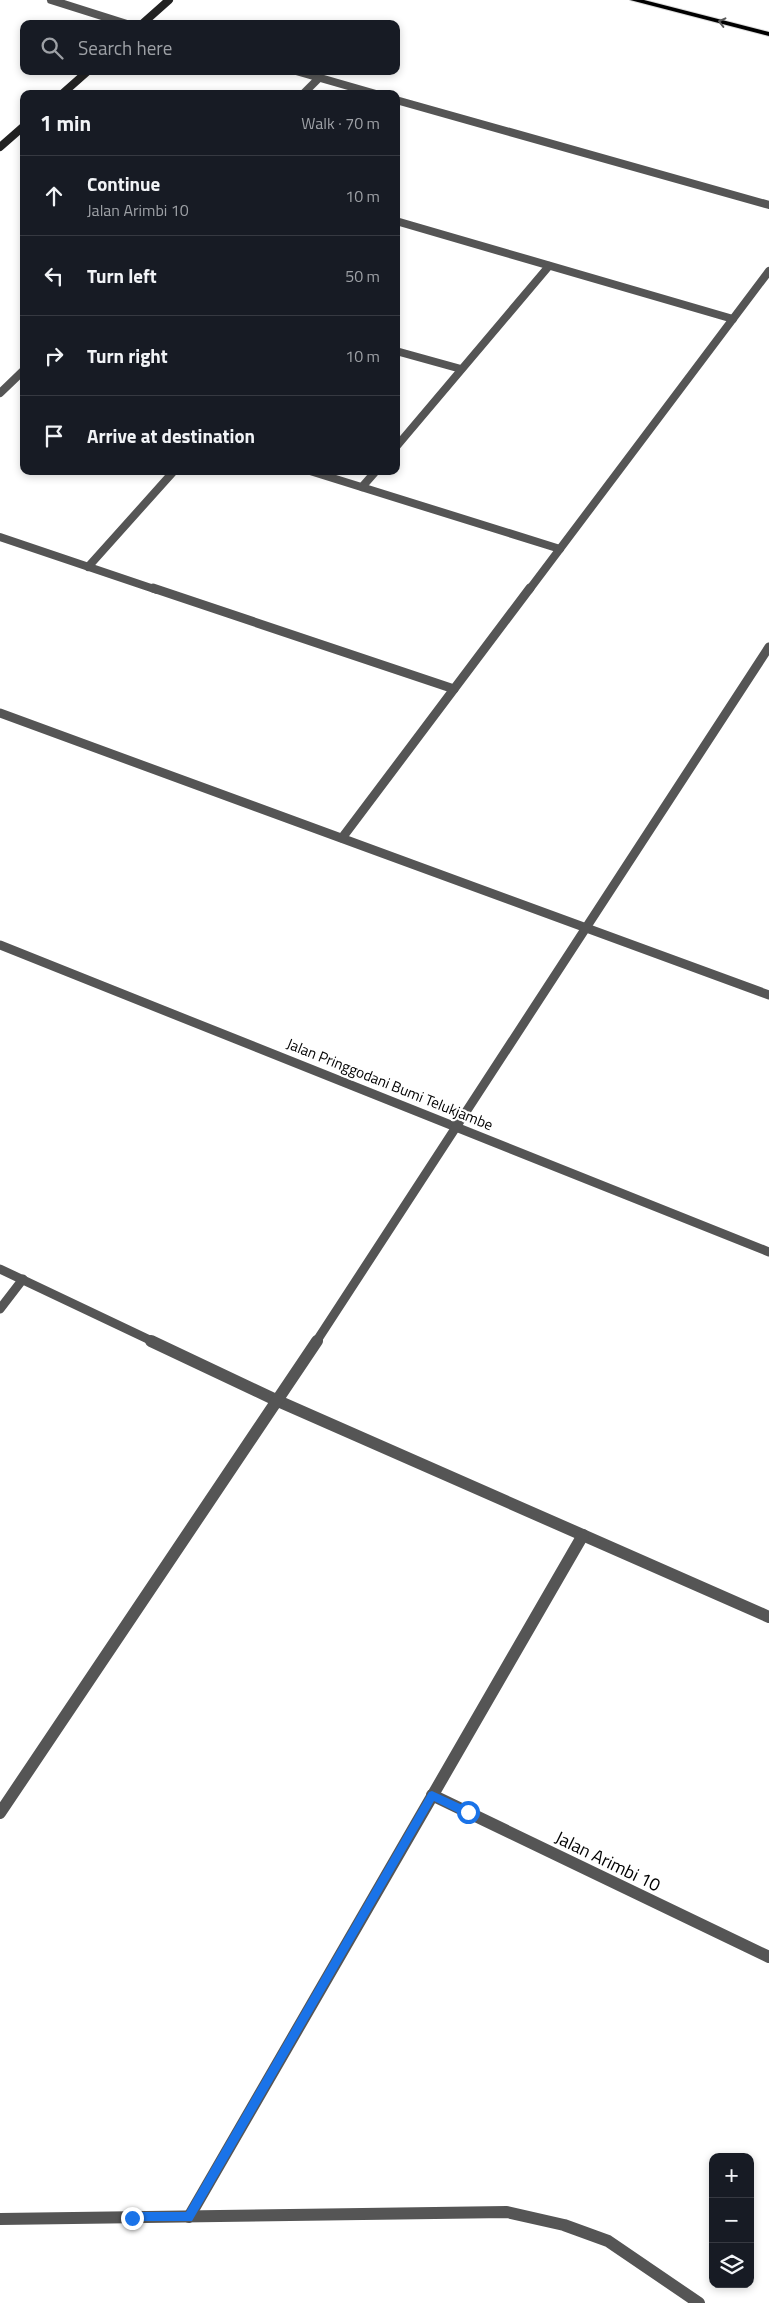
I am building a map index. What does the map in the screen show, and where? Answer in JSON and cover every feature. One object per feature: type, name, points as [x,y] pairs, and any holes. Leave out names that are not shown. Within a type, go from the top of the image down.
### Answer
[{"type":"main road","points":[[634,0],[769,34]]},
{"type":"street","points":[[51,0],[114,20]]},
{"type":"street","points":[[146,20],[169,0]]},
{"type":"street","points":[[67,90],[83,75]]},
{"type":"street","points":[[309,75],[362,90]]},
{"type":"street","points":[[307,90],[319,78]]},
{"type":"street","points":[[400,101],[769,205]]},
{"type":"street","points":[[0,147],[20,130]]},
{"type":"street","points":[[400,222],[733,319]]},
{"type":"street","points":[[400,442],[549,266]]},
{"type":"street","points":[[342,838],[769,271]]},
{"type":"street","points":[[400,351],[461,369]]},
{"type":"street","points":[[0,393],[20,374]]},
{"type":"street","points":[[88,567],[170,475]]},
{"type":"street","points":[[322,475],[560,549]]},
{"type":"street","points":[[362,488],[373,475]]},
{"type":"street","points":[[0,537],[454,689]]},
{"type":"street","points":[[0,1813],[278,1401],[769,647]]},
{"type":"street","points":[[0,713],[769,995]]},
{"type":"street","name":"Jalan Pringgodani Bumi Telukjambe","points":[[0,945],[769,1252]]},
{"type":"street","points":[[0,1268],[278,1401],[769,1617]]},
{"type":"street","points":[[0,1309],[23,1279]]},
{"type":"street","points":[[188,2217],[583,1535]]},
{"type":"street","name":"Jalan Arimbi 10","points":[[432,1795],[769,1957]]},
{"type":"street","points":[[0,2219],[464,2211],[507,2212],[564,2225],[608,2241],[699,2303]]},
{"type":"route","points":[[132,2218],[188,2217],[432,1795],[468,1812]]}]
